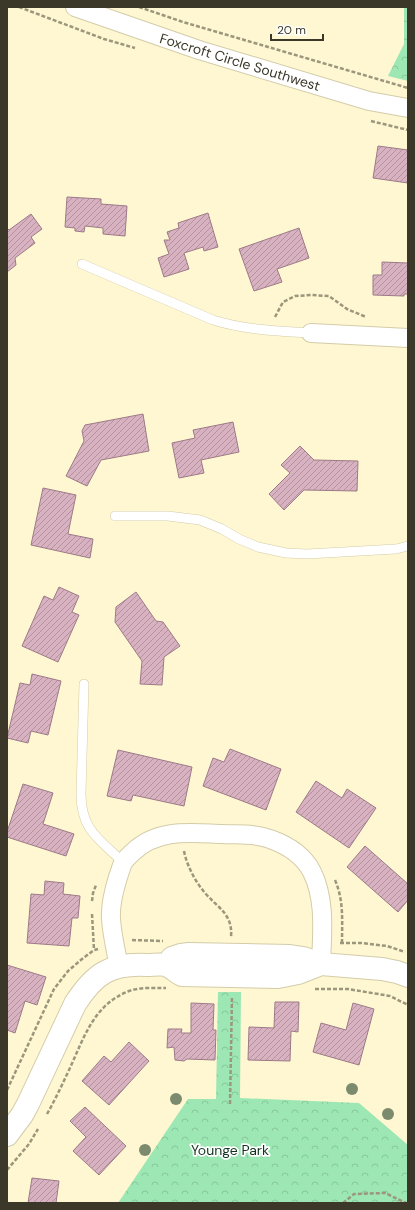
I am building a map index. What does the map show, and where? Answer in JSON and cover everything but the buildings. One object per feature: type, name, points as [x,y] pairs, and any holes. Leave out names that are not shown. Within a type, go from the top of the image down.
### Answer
[{"type":"street","name":"Foxcroft Circle Southwest","points":[[75,7],[199,50],[369,101],[408,108]]},
{"type":"street","points":[[311,333],[408,338]]},
{"type":"street","points":[[119,966],[111,918],[114,894],[123,862],[138,847],[148,840],[180,833],[253,835],[270,839],[290,849],[302,858],[312,871],[319,889],[322,907],[321,964]]},
{"type":"street","points":[[7,1135],[22,1115],[28,1104],[75,1004],[85,989],[106,971],[119,966],[134,964],[167,966],[172,958],[189,954],[277,955],[303,958],[321,964],[382,969],[408,976]]},
{"type":"lane","points":[[82,264],[213,320],[241,327],[273,331],[311,333]]},
{"type":"lane","points":[[115,516],[168,516],[200,520],[258,547],[286,553],[307,554],[396,549],[408,546]]},
{"type":"lane","points":[[84,684],[81,794],[83,817],[95,835],[123,862]]},
{"type":"path","points":[[139,7],[191,24],[408,88]]},
{"type":"path","points":[[273,331],[276,316],[283,302],[295,296],[329,296],[347,309],[364,317],[372,317]]},
{"type":"path","points":[[180,833],[186,858],[192,874],[205,893],[228,916],[232,931],[231,942]]},
{"type":"path","points":[[342,943],[361,943],[387,946],[408,953]]},
{"type":"path","points":[[7,1090],[54,990],[68,971],[82,958],[94,950]]},
{"type":"path","points":[[44,1119],[68,1072],[88,1027],[102,1008],[114,999],[130,991],[168,988]]},
{"type":"path","points":[[230,1104],[232,988]]},
{"type":"path","points":[[309,989],[348,989],[390,996],[408,1005]]},
{"type":"path","points":[[7,1170],[29,1144],[40,1125]]},
{"type":"path","points":[[343,1203],[354,1194],[385,1193],[406,1203]]},
{"type":"green space","points":[[404,7],[408,7],[408,81],[388,76],[404,44]]},
{"type":"green space","name":"Younge Park","points":[[218,992],[241,992],[240,1098],[359,1103],[408,1145],[408,1203],[118,1203],[188,1099],[216,1099]]}]
